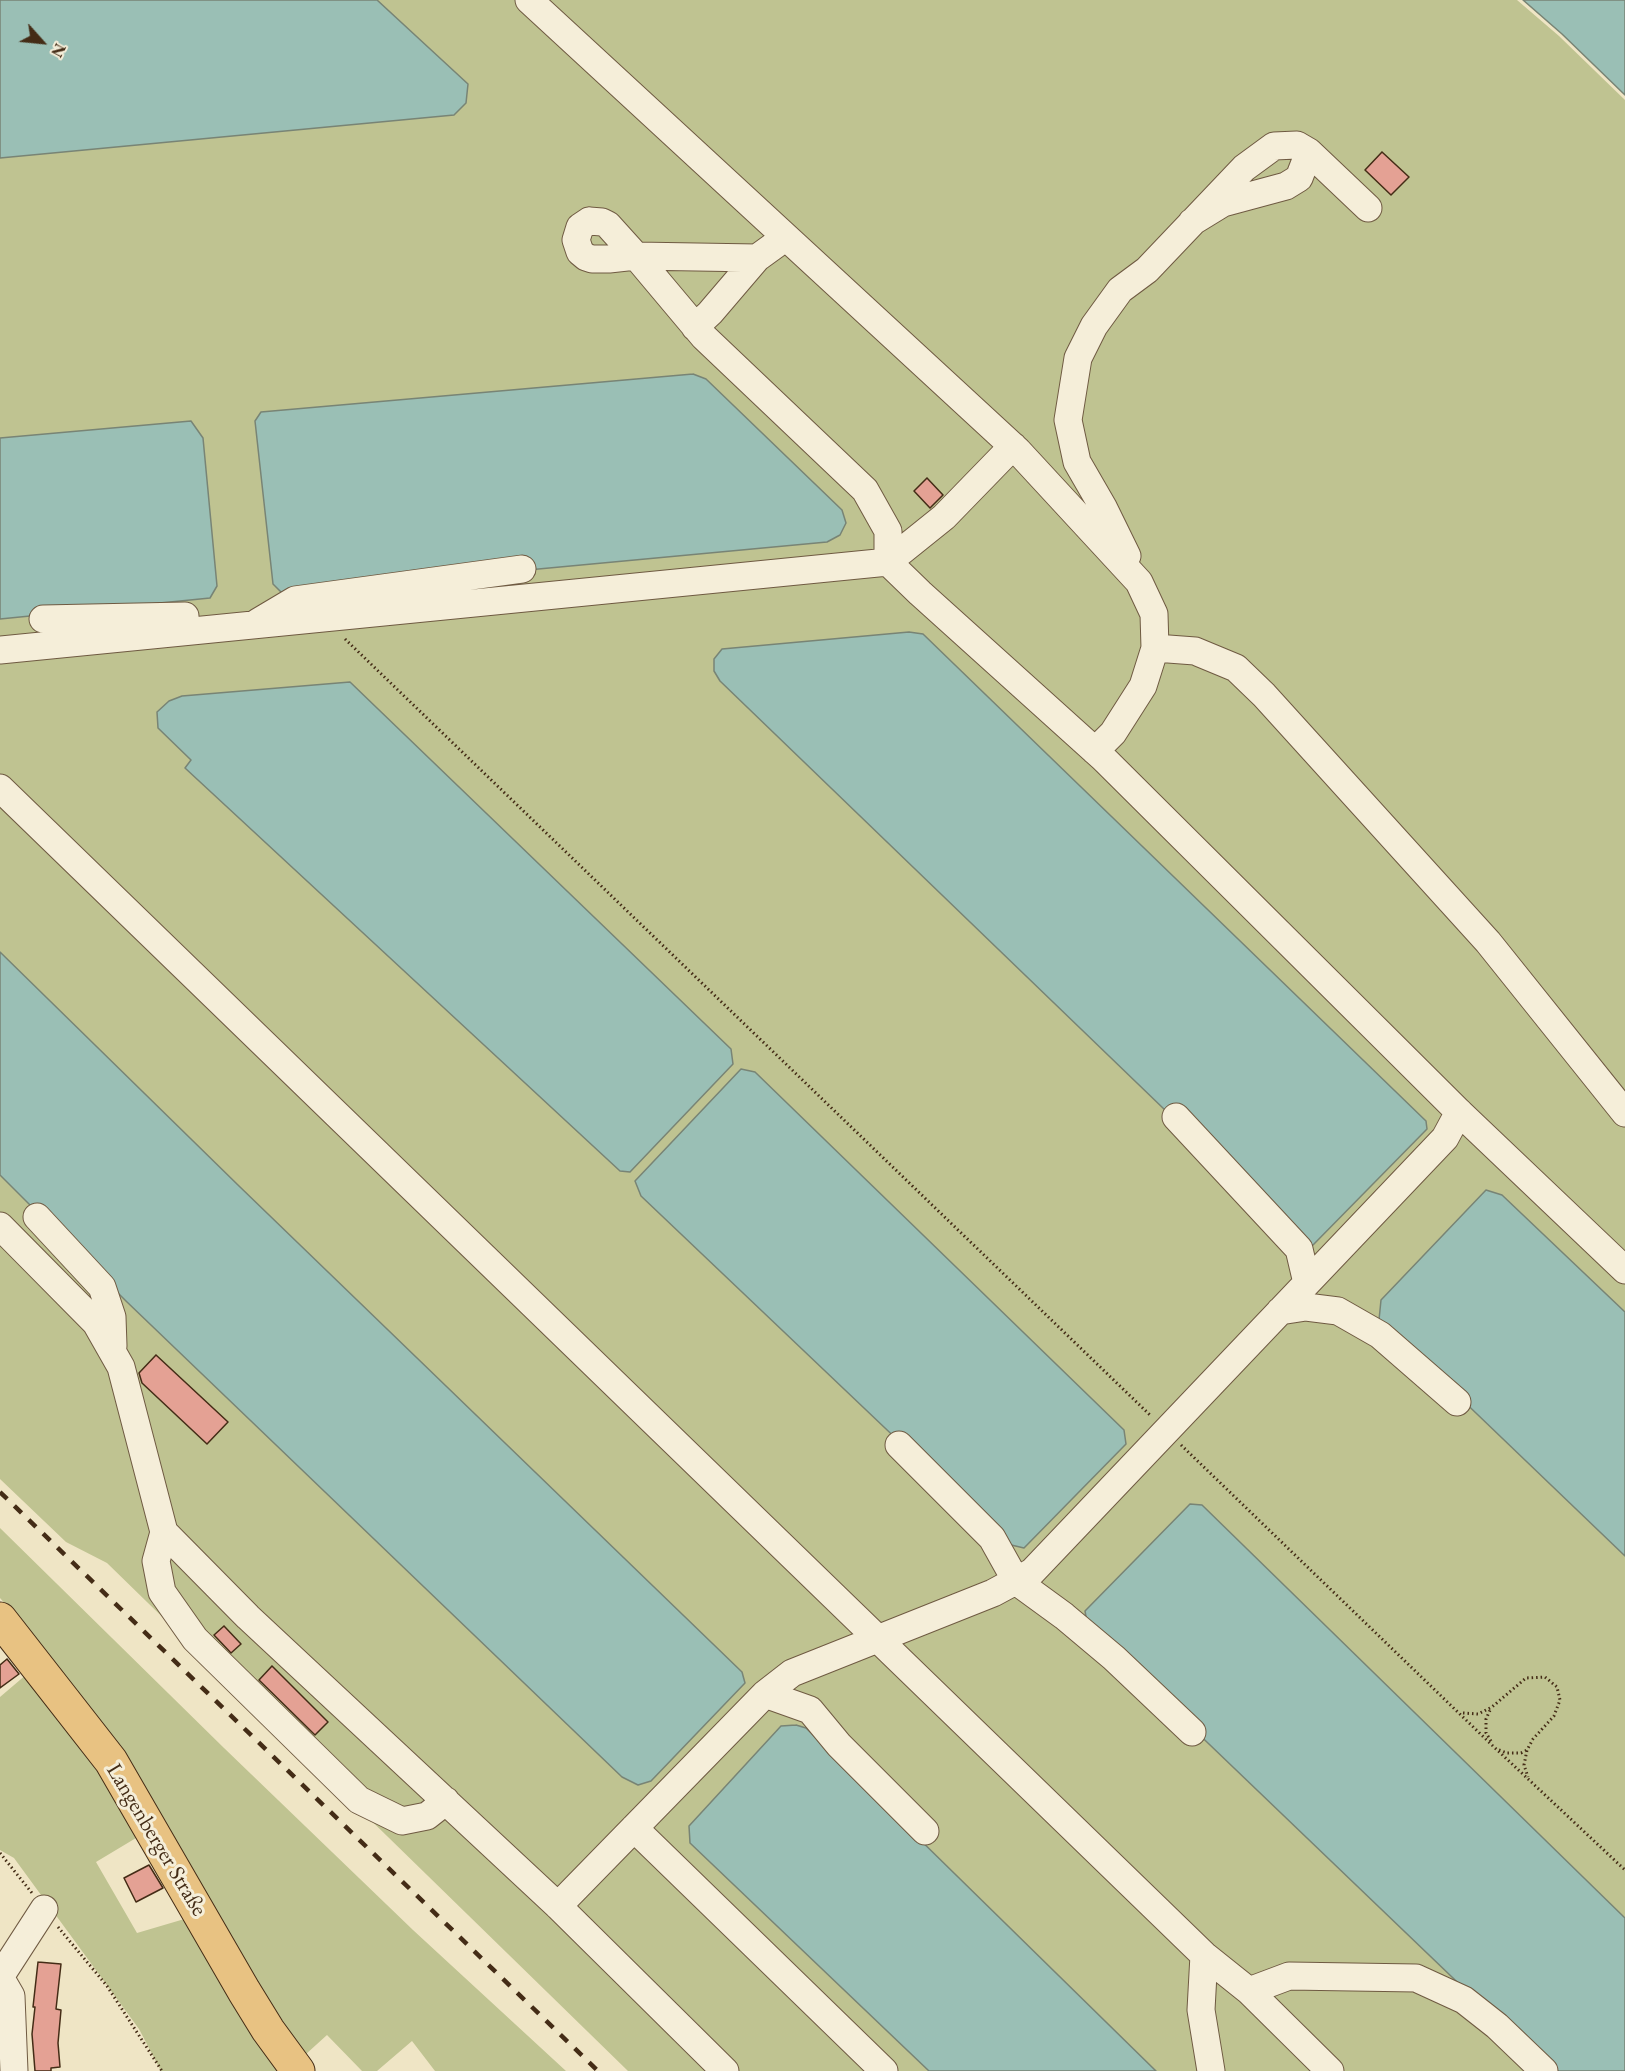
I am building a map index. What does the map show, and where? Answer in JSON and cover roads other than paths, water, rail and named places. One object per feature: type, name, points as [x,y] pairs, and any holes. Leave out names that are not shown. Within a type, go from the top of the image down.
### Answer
[{"type":"main road","name":"Langenberger Straße","points":[[0,1619],[111,1761],[244,1991],[268,2030],[298,2071]]},
{"type":"street","points":[[529,0],[1013,446],[1139,582]]},
{"type":"street","points":[[1095,751],[1113,733],[1143,686],[1155,648],[1154,614],[1103,507],[1077,462],[1068,420],[1078,358],[1094,326],[1120,290],[1147,270],[1244,168],[1274,146],[1297,145],[1309,152],[1368,208]]},
{"type":"street","points":[[1192,222],[1223,203],[1286,186],[1299,178],[1309,152]]},
{"type":"street","points":[[696,327],[757,258],[786,237]]},
{"type":"street","points":[[757,258],[636,256],[696,327],[865,490],[888,531],[888,562],[1095,751],[1459,1112],[1625,1270]]},
{"type":"street","points":[[0,650],[888,562],[944,517],[1013,446]]},
{"type":"street","points":[[253,626],[295,600],[522,569]]},
{"type":"street","points":[[43,620],[236,615],[253,626]]},
{"type":"street","points":[[1155,648],[1195,651],[1236,668],[1264,695],[1488,942],[1625,1113]]},
{"type":"street","points":[[0,788],[1204,1955],[1249,1991],[1330,2071]]},
{"type":"street","points":[[558,1906],[765,1694],[792,1673],[993,1593],[1032,1572],[1445,1138],[1459,1112]]},
{"type":"street","points":[[1176,1117],[1299,1249],[1307,1283]]},
{"type":"street","points":[[38,1217],[102,1287],[112,1317],[114,1353]]},
{"type":"street","points":[[0,1226],[96,1323],[122,1367],[164,1532],[156,1561],[162,1592],[195,1639],[359,1800],[402,1821],[428,1816],[446,1801]]},
{"type":"street","points":[[1280,1311],[1306,1307],[1338,1311],[1380,1335],[1457,1402]]},
{"type":"street","points":[[899,1445],[992,1538],[1016,1581],[1064,1616],[1114,1658],[1192,1732]]},
{"type":"street","points":[[164,1532],[248,1617],[558,1906],[725,2071]]},
{"type":"street","points":[[765,1694],[810,1710],[839,1745],[925,1831]]},
{"type":"street","points":[[634,1828],[884,2071]]},
{"type":"street","points":[[14,2071],[11,1996],[0,1977],[44,1909]]},
{"type":"street","points":[[1204,1955],[1201,2010],[1211,2071]]},
{"type":"street","points":[[1249,1991],[1289,1976],[1416,1978],[1464,2000],[1497,2026],[1544,2071]]},
{"type":"water","points":[[0,0],[377,0],[468,84],[466,103],[454,115],[0,158]]},
{"type":"water","points":[[1523,0],[1625,0],[1625,95],[1562,34]]},
{"type":"water","points":[[693,374],[706,379],[842,510],[846,523],[840,535],[827,542],[282,593],[273,584],[255,421],[261,412]]},
{"type":"water","points":[[191,421],[203,438],[217,586],[210,598],[0,619],[0,438]]},
{"type":"water","points":[[909,632],[923,634],[1426,1121],[1427,1129],[1313,1245],[1304,1244],[720,681],[714,671],[714,659],[722,649]]},
{"type":"water","points":[[350,682],[731,1049],[733,1064],[630,1172],[620,1171],[185,768],[191,760],[158,728],[157,712],[169,701],[182,696]]},
{"type":"water","points":[[0,952],[742,1672],[745,1683],[651,1781],[638,1785],[622,1777],[127,1302],[0,1175]]},
{"type":"water","points":[[741,1069],[755,1072],[1124,1430],[1126,1444],[1024,1548],[1007,1544],[641,1196],[635,1181]]},
{"type":"water","points":[[1486,1190],[1502,1195],[1625,1312],[1625,1556],[1379,1320],[1381,1300]]},
{"type":"water","points":[[1190,1504],[1202,1505],[1625,1918],[1625,2071],[1550,2071],[1088,1628],[1085,1611]]},
{"type":"water","points":[[796,1725],[806,1728],[1156,2071],[929,2071],[690,1843],[689,1826],[781,1726]]},
{"type":"railway","points":[[0,1492],[598,2071]]}]
